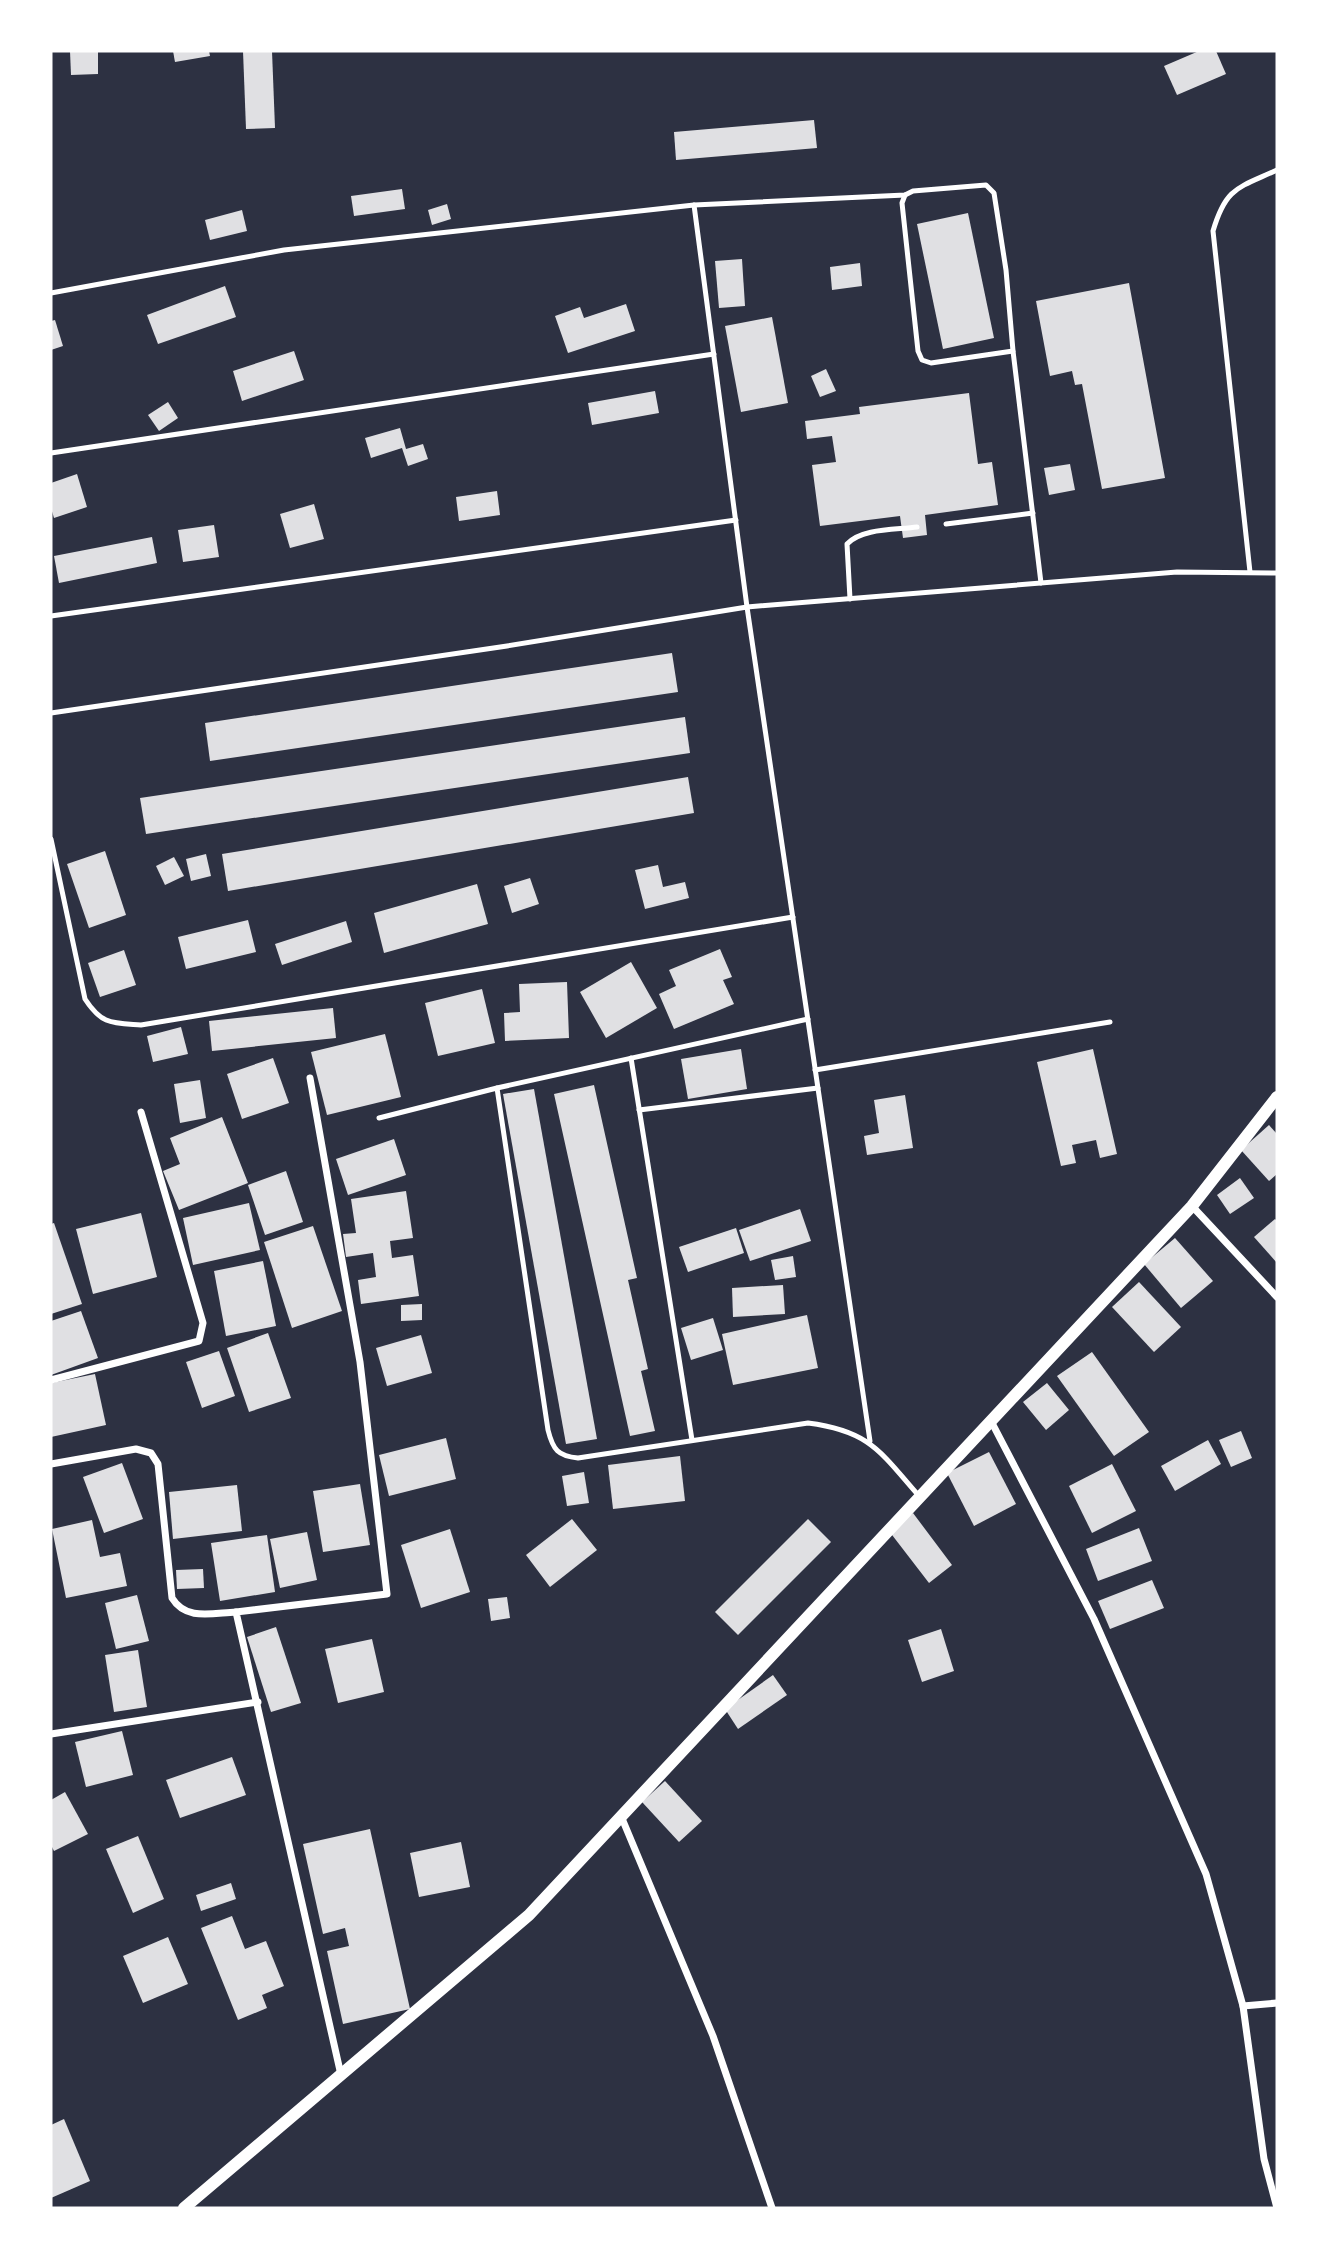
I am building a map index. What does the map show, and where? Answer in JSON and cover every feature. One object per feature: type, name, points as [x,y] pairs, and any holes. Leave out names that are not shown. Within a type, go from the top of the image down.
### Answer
[{"type":"street","points":[[51,1455],[52,1464],[136,1449],[151,1453],[158,1464],[172,1598],[179,1609],[187,1614],[236,1612],[387,1594],[360,1362],[310,1077]]},
{"type":"street","points":[[184,2208],[529,1915],[1192,1206],[1277,1097]]},
{"type":"street","points":[[51,1380],[199,1341],[203,1334],[203,1323],[141,1112]]},
{"type":"street","points":[[1192,1206],[1277,1297]]},
{"type":"street","points":[[991,1421],[1094,1619],[1206,1874],[1243,2006],[1265,2159],[1277,2208]]},
{"type":"street","points":[[236,1612],[341,2075]]},
{"type":"street","points":[[51,1734],[258,1702]]},
{"type":"street","points":[[621,1816],[713,2036],[772,2208]]},
{"type":"street","points":[[1243,2006],[1277,2003]]},
{"type":"lane","points":[[1250,572],[1213,231],[1221,203],[1242,186],[1277,170]]},
{"type":"lane","points":[[51,293],[284,250],[694,205],[905,195],[913,191],[983,184],[992,190],[1006,271],[1041,583]]},
{"type":"lane","points":[[905,195],[902,203],[918,351],[922,360],[930,363],[1013,351]]},
{"type":"lane","points":[[694,205],[747,607],[870,1441]]},
{"type":"lane","points":[[51,453],[714,354]]},
{"type":"lane","points":[[946,524],[1033,513]]},
{"type":"lane","points":[[51,615],[736,520]]},
{"type":"lane","points":[[849,599],[847,544],[854,537],[864,534],[917,527]]},
{"type":"lane","points":[[51,713],[507,646],[747,607],[1177,572],[1277,573]]},
{"type":"lane","points":[[51,839],[85,999],[97,1017],[111,1023],[141,1025],[793,917]]},
{"type":"lane","points":[[379,1118],[497,1088],[808,1019]]},
{"type":"lane","points":[[815,1070],[1110,1022]]},
{"type":"lane","points":[[631,1058],[692,1440]]},
{"type":"lane","points":[[497,1088],[552,1446],[562,1456],[579,1458],[808,1423],[832,1426],[870,1441],[920,1497]]},
{"type":"lane","points":[[639,1110],[818,1088]]},
{"type":"building","points":[[70,51],[98,51],[98,74],[71,75]]},
{"type":"building","points":[[173,51],[209,51],[210,56],[175,62]]},
{"type":"building","points":[[243,51],[272,51],[275,128],[246,129]]},
{"type":"building","points":[[1199,51],[1216,51],[1226,74],[1177,95],[1164,66]]},
{"type":"building","points":[[814,120],[817,148],[676,160],[674,132]]},
{"type":"building","points":[[402,189],[405,209],[354,216],[351,196]]},
{"type":"building","points":[[447,204],[451,219],[432,225],[428,210]]},
{"type":"building","points":[[242,210],[247,231],[210,240],[205,220]]},
{"type":"building","points":[[968,213],[994,338],[943,349],[917,224]]},
{"type":"building","points":[[742,259],[745,306],[719,308],[715,261]]},
{"type":"building","points":[[860,263],[862,286],[832,290],[830,267]]},
{"type":"building","points":[[1129,283],[1165,478],[1102,489],[1082,384],[1075,385],[1072,371],[1050,376],[1036,301]]},
{"type":"building","points":[[225,286],[236,317],[158,344],[147,315]]},
{"type":"building","points":[[626,304],[635,331],[568,353],[555,316],[580,307],[584,318]]},
{"type":"building","points":[[772,317],[788,403],[741,412],[725,326]]},
{"type":"building","points":[[55,320],[63,346],[51,350],[51,321]]},
{"type":"building","points":[[294,351],[304,380],[242,401],[233,371]]},
{"type":"building","points":[[826,369],[836,391],[820,397],[811,376]]},
{"type":"building","points":[[655,391],[659,413],[592,425],[588,403]]},
{"type":"building","points":[[969,393],[978,464],[992,462],[998,505],[925,515],[927,535],[903,538],[900,516],[820,526],[812,465],[836,462],[832,436],[807,439],[805,421],[860,414],[859,407]]},
{"type":"building","points":[[168,402],[178,418],[159,431],[148,415]]},
{"type":"building","points":[[400,428],[406,449],[423,444],[428,459],[408,466],[402,448],[371,458],[365,438]]},
{"type":"building","points":[[1070,464],[1075,490],[1049,495],[1044,468]]},
{"type":"building","points":[[77,474],[87,507],[54,518],[51,508],[51,483]]},
{"type":"building","points":[[497,491],[500,515],[459,521],[456,497]]},
{"type":"building","points":[[314,504],[324,539],[290,548],[280,514]]},
{"type":"building","points":[[214,525],[219,557],[183,562],[178,530]]},
{"type":"building","points":[[152,537],[157,563],[59,583],[54,556]]},
{"type":"building","points":[[672,653],[678,692],[210,761],[205,723]]},
{"type":"building","points":[[685,717],[690,753],[146,834],[140,798]]},
{"type":"building","points":[[688,777],[694,813],[228,891],[222,854]]},
{"type":"building","points":[[105,851],[126,915],[89,928],[67,864]]},
{"type":"building","points":[[206,854],[211,876],[191,881],[186,859]]},
{"type":"building","points":[[174,857],[184,876],[165,885],[156,866]]},
{"type":"building","points":[[658,865],[663,887],[685,882],[689,898],[645,909],[635,870]]},
{"type":"building","points":[[530,878],[539,904],[512,913],[504,886]]},
{"type":"building","points":[[477,884],[488,924],[384,953],[374,913]]},
{"type":"building","points":[[248,920],[256,952],[186,969],[178,937]]},
{"type":"building","points":[[346,921],[352,942],[282,965],[275,944]]},
{"type":"building","points":[[720,949],[732,977],[723,980],[734,1004],[674,1029],[659,994],[676,986],[669,970]]},
{"type":"building","points":[[124,950],[136,985],[100,997],[88,963]]},
{"type":"building","points":[[631,962],[657,1008],[606,1038],[580,992]]},
{"type":"building","points":[[567,982],[569,1038],[505,1041],[504,1013],[520,1012],[519,984]]},
{"type":"building","points":[[482,989],[495,1043],[438,1056],[425,1003]]},
{"type":"building","points":[[333,1008],[336,1038],[212,1051],[209,1021]]},
{"type":"building","points":[[181,1027],[188,1054],[153,1062],[147,1036]]},
{"type":"building","points":[[385,1034],[401,1097],[327,1115],[311,1052]]},
{"type":"building","points":[[741,1049],[747,1089],[688,1099],[681,1059]]},
{"type":"building","points":[[1093,1049],[1117,1154],[1100,1158],[1096,1140],[1072,1145],[1076,1163],[1061,1166],[1037,1062]]},
{"type":"building","points":[[273,1058],[289,1103],[242,1119],[227,1074]]},
{"type":"building","points":[[200,1080],[206,1118],[180,1123],[174,1084]]},
{"type":"building","points":[[594,1085],[637,1278],[628,1280],[648,1369],[641,1371],[655,1431],[630,1436],[554,1094]]},
{"type":"building","points":[[534,1089],[597,1439],[566,1444],[503,1094]]},
{"type":"building","points":[[905,1095],[913,1148],[867,1155],[864,1136],[879,1133],[874,1100]]},
{"type":"building","points":[[222,1117],[248,1183],[179,1210],[163,1171],[180,1164],[170,1138]]},
{"type":"building","points":[[1269,1125],[1277,1134],[1277,1174],[1269,1181],[1241,1150]]},
{"type":"building","points":[[394,1139],[406,1175],[348,1195],[336,1159]]},
{"type":"building","points":[[286,1171],[303,1222],[265,1235],[248,1185]]},
{"type":"building","points":[[1240,1178],[1254,1198],[1230,1214],[1217,1195]]},
{"type":"building","points":[[406,1191],[413,1238],[390,1241],[392,1258],[413,1255],[419,1296],[361,1304],[358,1280],[376,1277],[373,1253],[346,1257],[343,1234],[356,1233],[351,1199]]},
{"type":"building","points":[[249,1203],[260,1250],[193,1265],[183,1218]]},
{"type":"building","points":[[800,1209],[811,1241],[750,1261],[739,1230]]},
{"type":"building","points":[[141,1213],[157,1277],[93,1294],[76,1229]]},
{"type":"building","points":[[1275,1219],[1277,1221],[1277,1263],[1254,1237]]},
{"type":"building","points":[[54,1223],[82,1304],[51,1314],[51,1224]]},
{"type":"building","points":[[313,1226],[342,1311],[292,1328],[264,1242]]},
{"type":"building","points":[[736,1228],[744,1253],[688,1272],[679,1247]]},
{"type":"building","points":[[1175,1238],[1213,1281],[1181,1308],[1144,1264]]},
{"type":"building","points":[[793,1256],[796,1277],[775,1280],[771,1260]]},
{"type":"building","points":[[263,1261],[276,1326],[226,1336],[214,1271]]},
{"type":"building","points":[[1139,1282],[1181,1327],[1154,1352],[1112,1307]]},
{"type":"building","points":[[783,1285],[785,1314],[733,1317],[732,1288]]},
{"type":"building","points":[[422,1304],[422,1320],[401,1321],[401,1305]]},
{"type":"building","points":[[81,1311],[98,1358],[51,1375],[51,1321]]},
{"type":"building","points":[[807,1315],[818,1368],[733,1385],[722,1334]]},
{"type":"building","points":[[713,1318],[723,1350],[691,1360],[681,1328]]},
{"type":"building","points":[[268,1333],[291,1398],[249,1412],[227,1348]]},
{"type":"building","points":[[421,1335],[432,1373],[387,1386],[376,1348]]},
{"type":"building","points":[[219,1351],[235,1396],[202,1408],[186,1362]]},
{"type":"building","points":[[1092,1352],[1149,1432],[1114,1456],[1057,1376]]},
{"type":"building","points":[[95,1374],[106,1425],[51,1437],[51,1383]]},
{"type":"building","points":[[1047,1383],[1069,1410],[1046,1430],[1023,1402]]},
{"type":"building","points":[[1241,1431],[1252,1458],[1231,1467],[1219,1440]]},
{"type":"building","points":[[446,1438],[456,1479],[389,1496],[379,1455]]},
{"type":"building","points":[[1208,1440],[1221,1464],[1175,1491],[1161,1466]]},
{"type":"building","points":[[989,1452],[1016,1504],[974,1526],[947,1473]]},
{"type":"building","points":[[680,1456],[685,1501],[613,1509],[608,1465]]},
{"type":"building","points":[[122,1463],[143,1519],[104,1533],[83,1477]]},
{"type":"building","points":[[1112,1464],[1136,1511],[1092,1533],[1069,1486]]},
{"type":"building","points":[[584,1472],[589,1503],[567,1506],[562,1476]]},
{"type":"building","points":[[360,1484],[370,1545],[323,1552],[313,1491]]},
{"type":"building","points":[[237,1485],[242,1531],[173,1539],[169,1492]]},
{"type":"building","points":[[913,1513],[952,1565],[929,1583],[889,1531]]},
{"type":"building","points":[[572,1519],[597,1550],[550,1587],[526,1555]]},
{"type":"building","points":[[808,1519],[831,1542],[738,1635],[715,1612]]},
{"type":"building","points":[[92,1520],[100,1557],[120,1553],[127,1586],[66,1598],[52,1529]]},
{"type":"building","points":[[1139,1528],[1152,1561],[1098,1581],[1086,1549]]},
{"type":"building","points":[[450,1529],[470,1592],[421,1608],[401,1545]]},
{"type":"building","points":[[307,1532],[317,1580],[280,1588],[270,1539]]},
{"type":"building","points":[[267,1535],[275,1592],[220,1601],[211,1543]]},
{"type":"building","points":[[203,1569],[204,1588],[177,1589],[176,1570]]},
{"type":"building","points":[[1152,1580],[1164,1608],[1110,1629],[1098,1601]]},
{"type":"building","points":[[137,1595],[149,1641],[116,1649],[105,1603]]},
{"type":"building","points":[[507,1597],[510,1618],[491,1621],[488,1599]]},
{"type":"building","points":[[276,1627],[301,1703],[271,1712],[247,1637]]},
{"type":"building","points":[[941,1629],[954,1671],[922,1682],[908,1640]]},
{"type":"building","points":[[372,1639],[384,1692],[338,1703],[325,1649]]},
{"type":"building","points":[[138,1650],[147,1707],[114,1712],[105,1655]]},
{"type":"building","points":[[773,1675],[787,1695],[738,1729],[725,1709]]},
{"type":"building","points":[[122,1731],[133,1775],[86,1787],[75,1742]]},
{"type":"building","points":[[232,1757],[246,1795],[180,1818],[166,1780]]},
{"type":"building","points":[[665,1781],[702,1821],[679,1842],[642,1802]]},
{"type":"building","points":[[65,1792],[88,1834],[54,1851],[51,1845],[51,1800]]},
{"type":"building","points":[[370,1829],[410,2009],[343,2024],[327,1951],[349,1946],[345,1928],[323,1934],[303,1844]]},
{"type":"building","points":[[138,1836],[164,1899],[133,1913],[106,1849]]},
{"type":"building","points":[[461,1842],[470,1887],[419,1897],[410,1853]]},
{"type":"building","points":[[231,1883],[236,1899],[201,1911],[196,1895]]},
{"type":"building","points":[[232,1916],[245,1949],[266,1941],[284,1986],[262,1995],[267,2008],[238,2020],[201,1928]]},
{"type":"building","points":[[168,1937],[188,1984],[143,2003],[123,1956]]},
{"type":"building","points":[[64,2119],[90,2181],[51,2198],[51,2125]]}]
